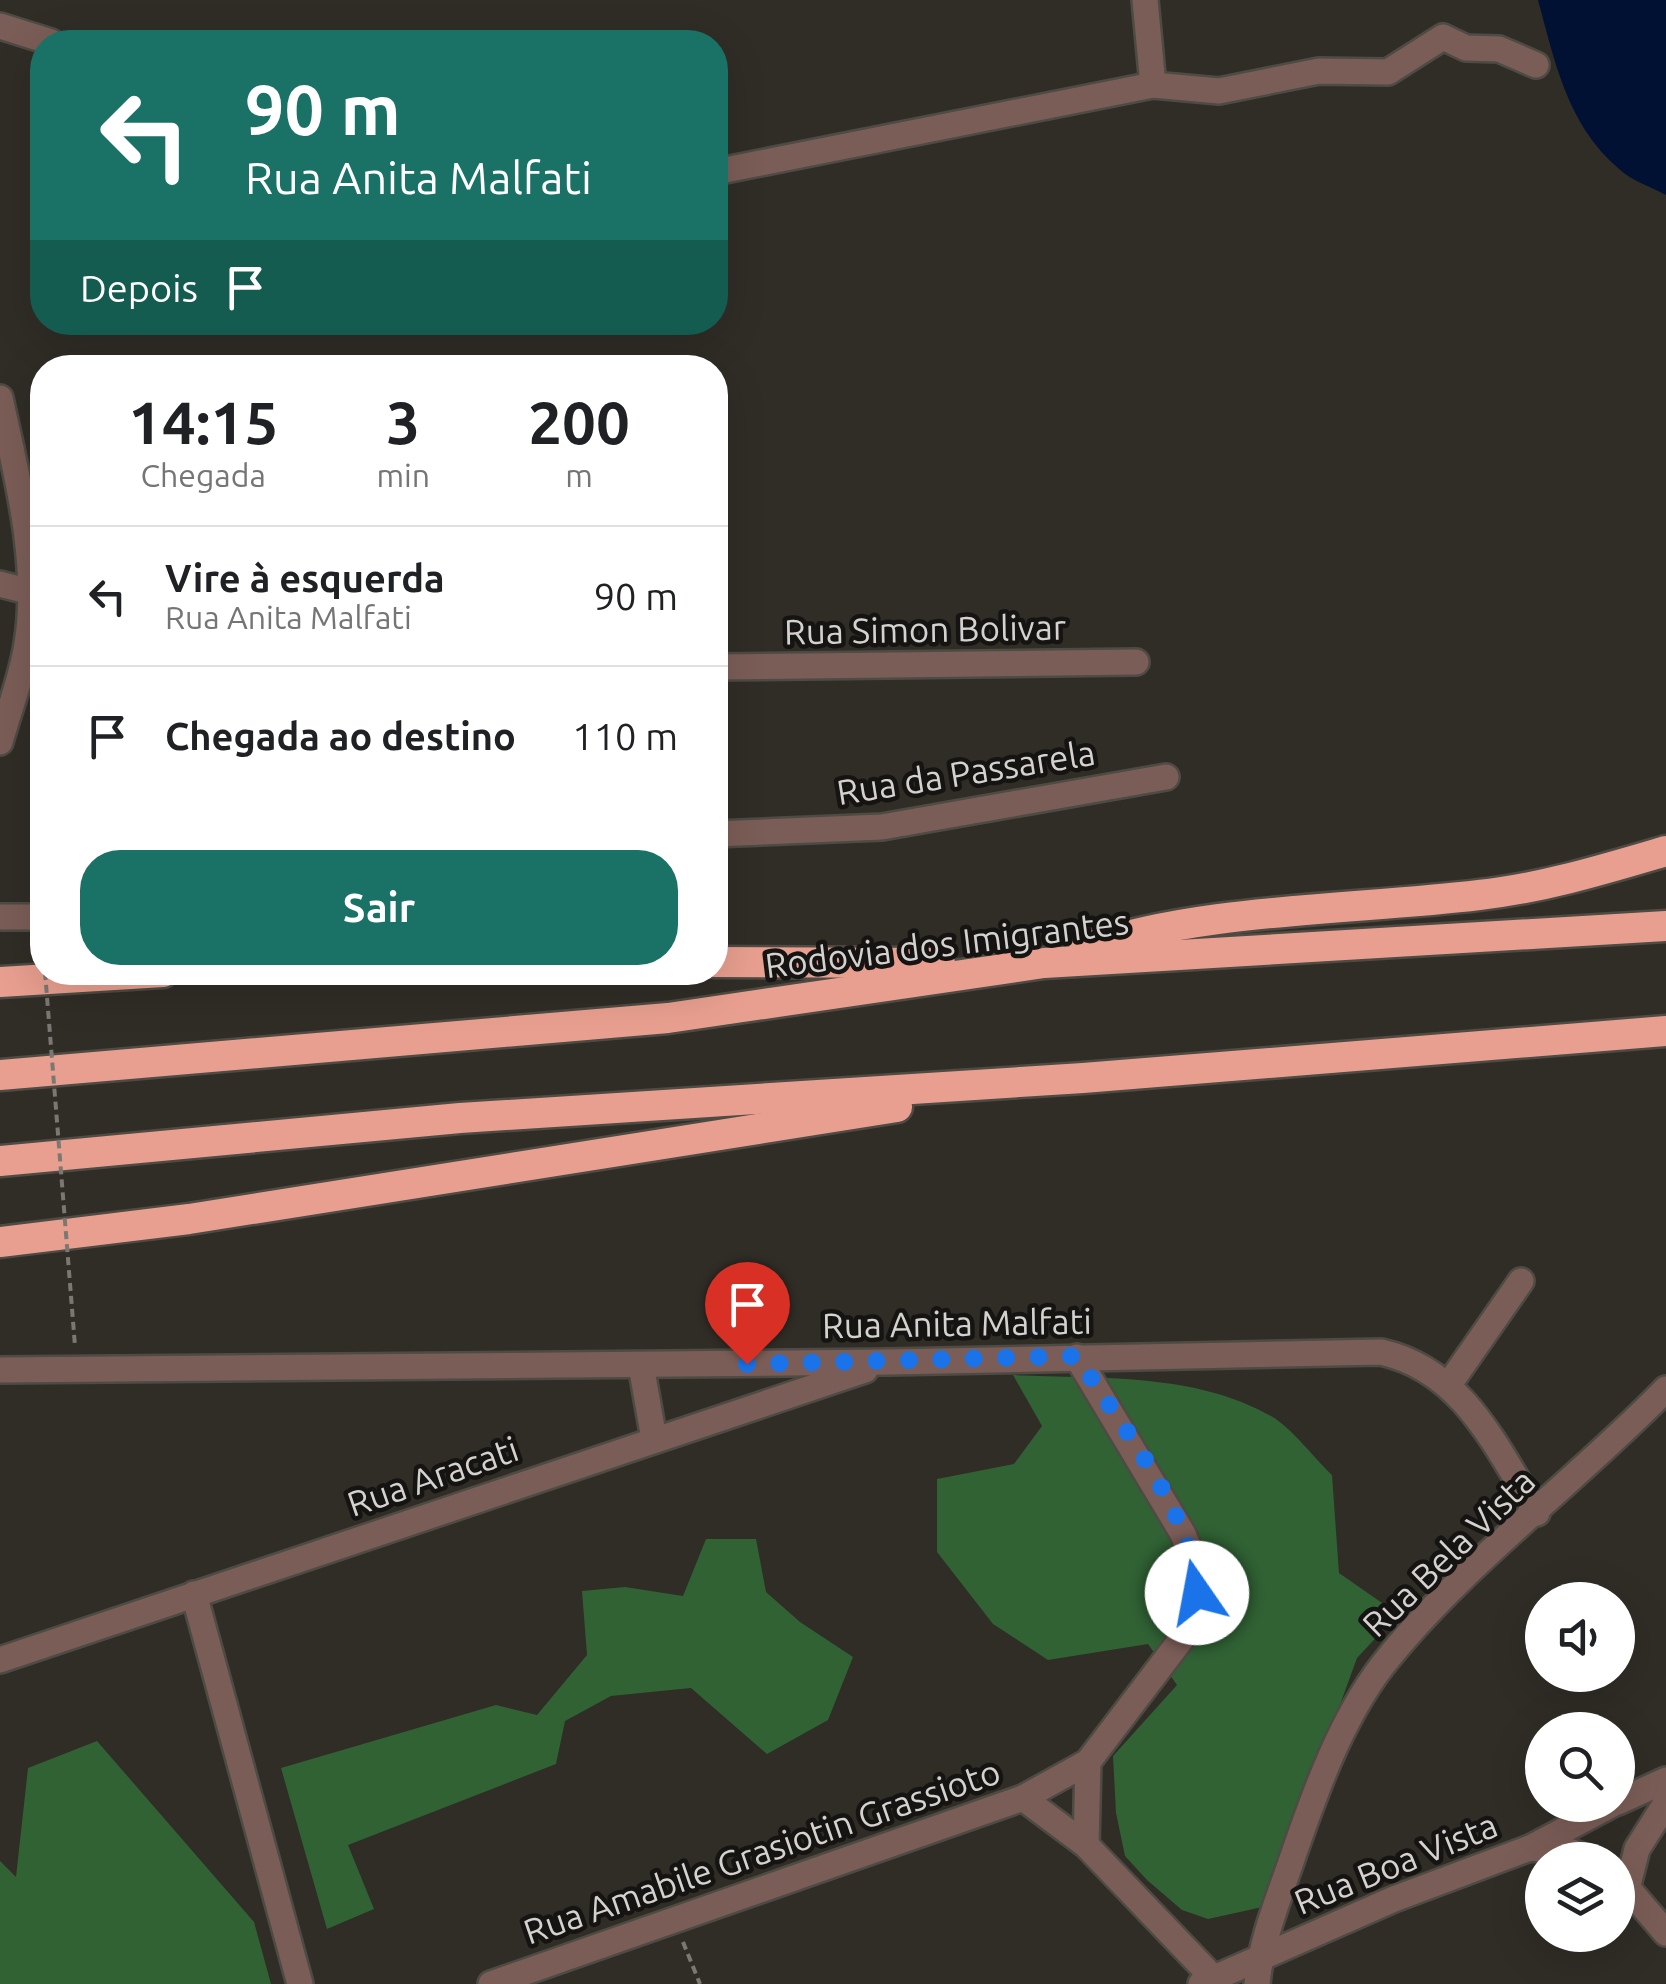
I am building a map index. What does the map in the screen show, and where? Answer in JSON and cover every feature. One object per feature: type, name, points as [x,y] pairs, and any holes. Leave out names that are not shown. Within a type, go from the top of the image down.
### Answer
[{"type":"highway","points":[[728,962],[1044,963],[1160,928],[1484,895],[1582,876],[1666,851]]},
{"type":"highway","name":"Rodovia dos Imigrantes","points":[[0,1074],[668,1018],[1044,963],[1666,926]]},
{"type":"highway","points":[[0,982],[30,980]]},
{"type":"highway","points":[[0,1160],[460,1118],[1083,1078],[1666,1031]]},
{"type":"highway","points":[[0,1242],[189,1219],[1083,1078]]},
{"type":"street","points":[[1146,0],[1153,85]]},
{"type":"street","points":[[0,26],[30,35]]},
{"type":"street","points":[[728,170],[1153,85],[1219,91],[1319,71],[1388,72],[1442,37],[1466,48],[1490,46],[1536,64]]},
{"type":"street","points":[[0,398],[17,476],[30,577]]},
{"type":"street","points":[[0,584],[30,592]]},
{"type":"street","points":[[0,742],[8,689],[30,656]]},
{"type":"street","name":"Rua Simon Bolivar","points":[[728,667],[1136,662]]},
{"type":"street","name":"Rua da Passarela","points":[[728,833],[882,827],[1166,777]]},
{"type":"street","points":[[0,917],[30,917]]},
{"type":"street","points":[[1450,1383],[1522,1281]]},
{"type":"street","name":"Rua Anita Malfati","points":[[0,1370],[888,1362],[1381,1352],[1412,1358],[1450,1383],[1537,1514]]},
{"type":"street","points":[[1077,1356],[1165,1500],[1197,1568],[1197,1593],[1182,1638],[1088,1762],[1086,1844]]},
{"type":"street","name":"Rua Aracati","points":[[0,1660],[888,1362]]},
{"type":"street","points":[[640,1365],[654,1439]]},
{"type":"street","name":"Rua Bela Vista","points":[[1258,1971],[1307,1819],[1340,1738],[1380,1669],[1431,1610],[1666,1390]]},
{"type":"street","points":[[194,1594],[300,1984]]},
{"type":"street","name":"Rua Amabile Grasiotin Grassioto","points":[[491,1984],[1022,1798],[1088,1762]]},
{"type":"street","name":"Rua Boa Vista","points":[[1635,1794],[1666,1780]]},
{"type":"street","points":[[1022,1798],[1086,1844],[1211,1982],[1258,1971]]},
{"type":"street","points":[[1635,1854],[1666,1803]]},
{"type":"street","name":"Rua Boa Vista","points":[[1541,1842],[1580,1822]]},
{"type":"street","name":"Rua Boa Vista","points":[[1258,1971],[1444,1879],[1525,1850]]},
{"type":"street","points":[[1635,1896],[1666,1933]]},
{"type":"path","points":[[46,985],[76,1346]]},
{"type":"path","points":[[674,1920],[700,1984]]},
{"type":"green space","points":[[1013,1375],[1145,1380],[1210,1392],[1271,1416],[1332,1475],[1339,1573],[1398,1614],[1357,1658],[1267,1906],[1208,1919],[1182,1910],[1125,1856],[1116,1813],[1113,1756],[1177,1685],[1148,1644],[1048,1660],[993,1624],[937,1552],[937,1479],[1014,1464],[1042,1426]]},
{"type":"green space","points":[[706,1539],[756,1539],[766,1592],[800,1622],[853,1657],[828,1720],[767,1754],[691,1688],[611,1696],[565,1721],[556,1764],[348,1845],[374,1909],[327,1929],[281,1768],[496,1705],[537,1715],[587,1655],[582,1591],[625,1587],[683,1596]]},
{"type":"green space","points":[[97,1741],[254,1922],[271,1984],[0,1984],[0,1861],[16,1877],[28,1768]]},
{"type":"water","points":[[1538,0],[1666,0],[1666,195],[1623,172],[1586,132],[1565,91]]},
{"type":"route","points":[[747,1364],[1077,1356],[1165,1500],[1197,1568],[1197,1593]]}]
